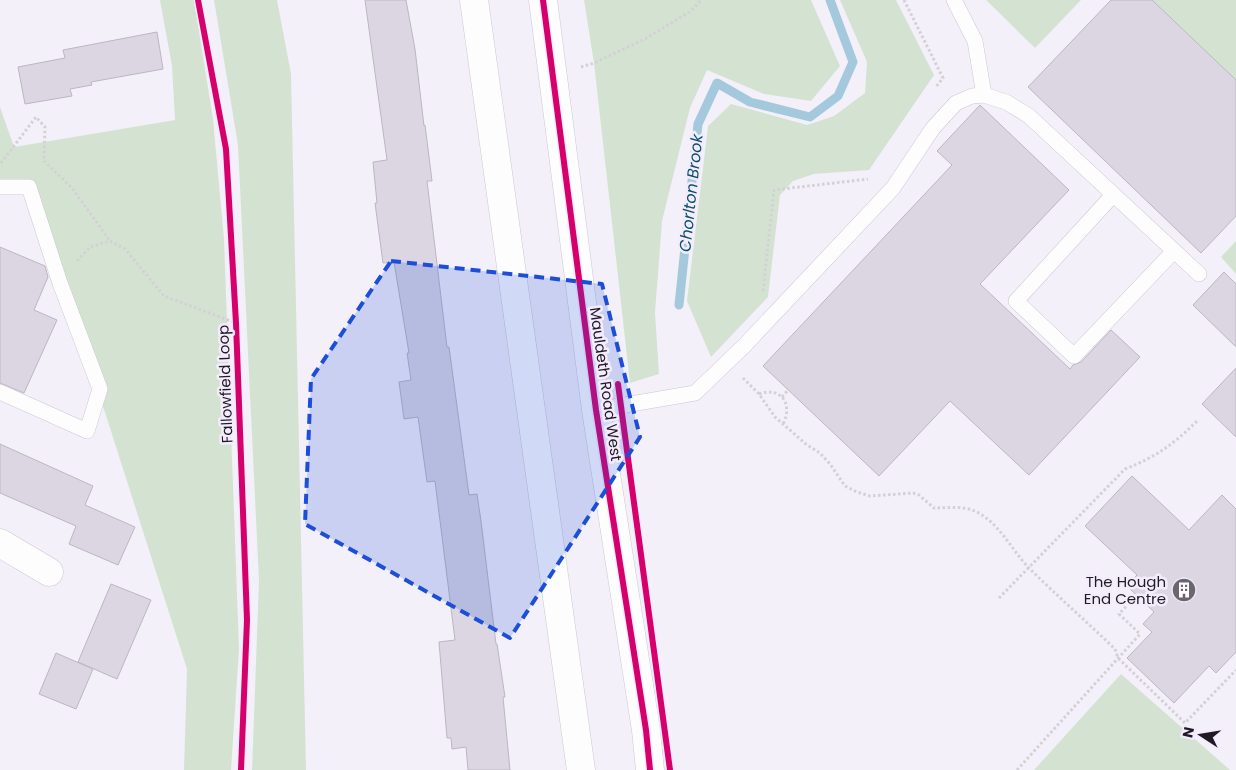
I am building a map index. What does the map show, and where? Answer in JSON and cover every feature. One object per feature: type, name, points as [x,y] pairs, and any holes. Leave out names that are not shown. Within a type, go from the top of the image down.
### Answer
[{"type":"street","points":[[474,0],[581,770]]},
{"type":"street","name":"Mauldeth Road West","points":[[543,0],[596,410],[646,730],[650,770]]},
{"type":"street","points":[[0,543],[49,572]]},
{"type":"lane","points":[[954,0],[975,41],[984,95]]},
{"type":"lane","points":[[596,410],[695,393],[735,354],[892,188],[933,128],[950,108],[956,103],[972,96],[984,95],[1006,102],[1029,116],[1200,274]]},
{"type":"lane","points":[[0,187],[28,187],[60,283],[100,389],[87,431],[0,392]]},
{"type":"lane","points":[[1113,195],[1016,301],[1074,356],[1174,252]]},
{"type":"path","points":[[594,63],[644,39],[692,11],[701,0]]},
{"type":"path","points":[[904,0],[943,78],[932,93]]},
{"type":"path","points":[[0,164],[36,117],[45,127],[44,161],[72,188],[110,241],[125,249],[164,296],[236,323]]},
{"type":"path","points":[[762,293],[774,190],[872,178]]},
{"type":"path","points":[[72,266],[90,247],[110,241]]},
{"type":"path","points":[[735,354],[737,372],[759,394],[775,417],[820,453],[845,486],[870,496],[913,493],[920,495],[934,508],[960,508],[972,510],[983,516],[996,528],[1029,567],[1115,648],[1118,658],[1185,723],[1236,670]]},
{"type":"path","points":[[782,397],[788,390]]},
{"type":"path","points":[[759,394],[774,392],[782,397],[787,408],[783,424]]},
{"type":"path","points":[[999,598],[1125,469],[1149,460],[1178,440],[1197,421]]},
{"type":"path","points":[[1017,770],[1140,634],[1119,614],[1137,595]]},
{"type":"highlighted area","points":[[391,261],[602,284],[640,437],[510,638],[305,524],[311,379]]},
{"type":"green space","points":[[160,0],[194,0],[213,119],[224,239],[239,649],[231,770],[184,770],[187,669],[33,187],[0,187],[0,107],[14,147],[175,120],[172,66]]},
{"type":"green space","points":[[214,0],[277,0],[291,74],[306,770],[252,770],[259,581],[238,145]]},
{"type":"green space","points":[[584,0],[811,0],[840,66],[811,101],[764,94],[707,70],[690,108],[662,221],[655,313],[659,374],[630,383],[594,63]]},
{"type":"green space","points":[[840,0],[896,0],[934,75],[869,170],[814,174],[793,181],[780,195],[768,297],[711,357],[687,301],[708,126],[731,104],[807,125],[834,116],[865,93],[867,62]]},
{"type":"green space","points":[[986,0],[1081,0],[1035,48]]},
{"type":"green space","points":[[1152,0],[1236,0],[1236,80]]},
{"type":"green space","points":[[1236,241],[1236,274],[1221,257]]},
{"type":"green space","points":[[1121,674],[1230,770],[1034,770]]},
{"type":"building","points":[[365,0],[406,0],[415,49],[432,181],[427,181],[447,347],[449,347],[469,495],[477,494],[496,644],[505,697],[503,697],[510,770],[468,770],[466,747],[452,749],[451,738],[447,738],[439,642],[455,640],[435,481],[427,482],[418,417],[404,419],[399,382],[411,380],[407,353],[409,353],[394,262],[383,263],[375,203],[377,203],[373,162],[387,160]]},
{"type":"building","points":[[1111,0],[1152,0],[1236,80],[1236,216],[1201,253],[1028,87]]},
{"type":"building","points":[[157,32],[163,69],[91,82],[92,85],[70,89],[72,96],[25,104],[18,67],[65,58],[63,50]]},
{"type":"building","points":[[980,105],[1069,190],[980,284],[1070,369],[1073,365],[1081,362],[1111,330],[1140,357],[1029,475],[950,401],[879,476],[763,366],[952,165],[937,151]]},
{"type":"building","points":[[0,247],[45,266],[48,277],[34,310],[57,320],[24,393],[0,383]]},
{"type":"building","points":[[1224,272],[1236,284],[1236,347],[1193,305]]},
{"type":"building","points":[[1236,368],[1236,437],[1202,404]]},
{"type":"building","points":[[0,444],[93,486],[85,505],[135,527],[118,565],[69,544],[76,526],[0,493]]},
{"type":"building","name":"The Hough End Centre","points":[[1132,476],[1189,530],[1222,495],[1236,509],[1236,652],[1216,673],[1209,666],[1174,703],[1127,658],[1152,632],[1143,624],[1154,612],[1127,586],[1137,575],[1085,526]]},
{"type":"building","points":[[111,584],[151,600],[117,679],[78,662]]},
{"type":"building","points":[[56,653],[93,669],[76,709],[39,694]]},
{"type":"waterway","name":"Chorlton Brook","points":[[679,305],[698,124],[717,83],[750,102],[810,117],[838,96],[853,62],[830,0]]},
{"type":"cycle path","name":"Fallowfield Loop","points":[[198,0],[226,149],[236,323],[247,620],[241,770]]},
{"type":"cycle path","points":[[543,0],[596,410],[646,730],[650,770]]},
{"type":"cycle path","points":[[618,384],[670,770]]},
{"type":"place","name":"The Hough End Centre","points":[[1184,590]]}]
